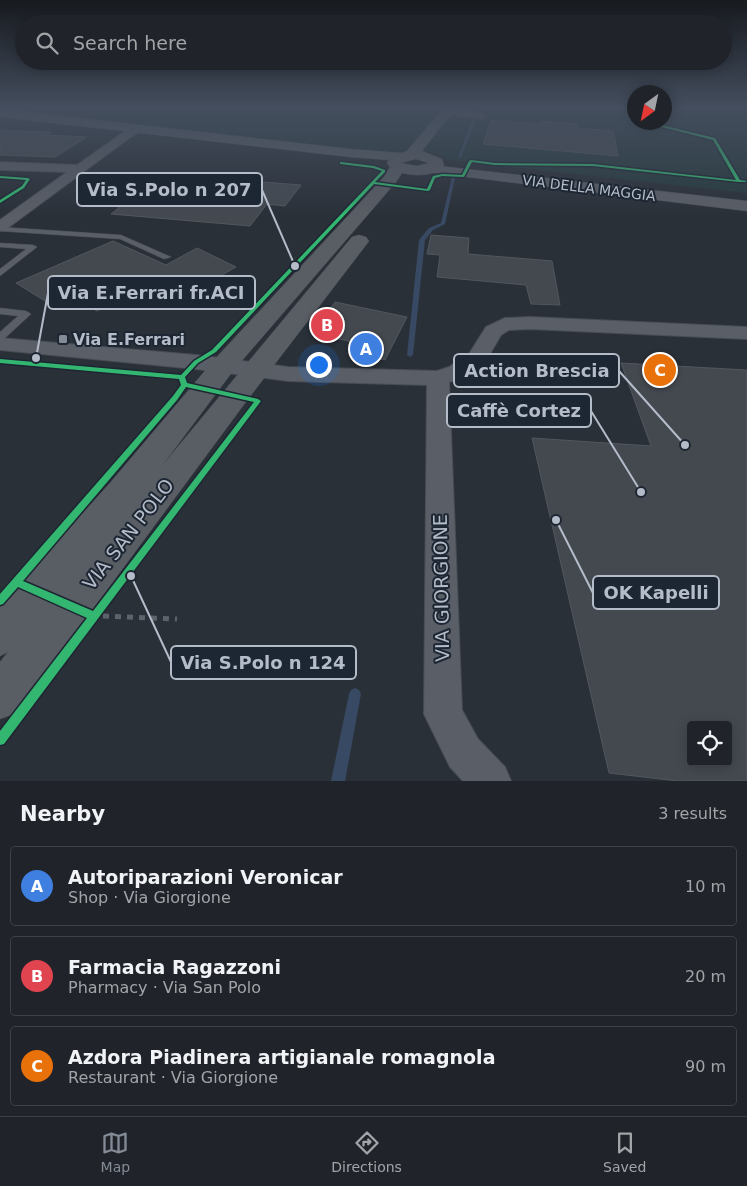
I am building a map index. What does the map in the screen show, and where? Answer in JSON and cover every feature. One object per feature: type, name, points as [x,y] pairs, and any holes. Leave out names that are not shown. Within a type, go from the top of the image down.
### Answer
[{"type":"main road","name":"VIA SAN POLO","points":[[0,697],[240,368],[392,179],[401,161],[418,143]]},
{"type":"main road","name":"VIA SAN POLO","points":[[0,635],[122,493],[240,368],[408,180],[429,165],[434,143]]},
{"type":"main road","points":[[401,161],[429,165]]},
{"type":"street","points":[[0,228],[118,143]]},
{"type":"street","points":[[239,143],[401,161]]},
{"type":"street","name":"VIA DELLA MAGGIA","points":[[429,165],[747,197]]},
{"type":"street","name":"VIA DELLA MAGGIA","points":[[429,165],[747,206]]},
{"type":"street","points":[[0,166],[80,170]]},
{"type":"street","points":[[0,344],[288,374],[438,378],[469,365],[477,359],[493,330],[504,324],[530,323],[747,333]]},
{"type":"street","name":"VIA GIORGIONE","points":[[438,378],[444,714],[464,754],[492,781]]},
{"type":"lane","points":[[0,228],[121,237],[167,257]]},
{"type":"lane","points":[[0,245],[33,247],[0,274]]},
{"type":"lane","points":[[0,311],[26,314],[0,337]]},
{"type":"path","points":[[94,616],[100,608]]},
{"type":"path","points":[[94,616],[177,618]]},
{"type":"green space","points":[[300,143],[747,143],[747,193],[448,160],[432,152],[377,152]]},
{"type":"building","points":[[0,143],[77,143],[55,157],[0,155]]},
{"type":"building","points":[[615,143],[618,156],[483,144]]},
{"type":"building","points":[[151,173],[301,185],[285,206],[267,204],[250,226],[111,214],[120,207],[110,206]]},
{"type":"building","points":[[431,235],[469,238],[468,254],[552,261],[560,305],[531,304],[526,285],[437,277],[440,255],[427,254]]},
{"type":"building","points":[[113,241],[166,265],[197,248],[236,267],[166,307],[151,299],[131,310],[116,301],[97,311],[72,297],[53,306],[16,283]]},
{"type":"building","points":[[335,302],[407,317],[385,360],[356,353],[361,344],[313,333]]},
{"type":"building","points":[[621,363],[747,370],[747,781],[678,781],[609,773],[532,438],[651,446]]},
{"type":"waterway","points":[[459,157],[464,143]]},
{"type":"waterway","points":[[410,355],[422,240],[431,229],[443,224],[453,178]]},
{"type":"waterway","points":[[338,781],[355,694]]},
{"type":"cycle path","points":[[717,143],[739,181],[745,181]]},
{"type":"cycle path","points":[[373,183],[428,190],[434,177],[442,175],[463,176],[471,161],[495,164],[593,165],[739,181]]},
{"type":"cycle path","points":[[0,601],[175,398],[184,385],[182,377],[196,362],[214,351],[384,171],[374,167],[341,163]]},
{"type":"cycle path","points":[[0,177],[28,179],[23,187],[0,202]]},
{"type":"cycle path","points":[[0,361],[182,377]]},
{"type":"cycle path","points":[[0,740],[258,401],[184,385]]},
{"type":"cycle path","points":[[16,582],[94,616]]},
{"type":"place","name":"Via S.Polo n 207","points":[[295,266]]},
{"type":"place","name":"Farmacia Ragazzoni","points":[[327,325]]},
{"type":"place","name":"Via E.Ferrari","points":[[63,339]]},
{"type":"place","name":"Autoriparazioni Veronicar","points":[[366,349]]},
{"type":"place","name":"Via E.Ferrari fr.ACI","points":[[36,358]]},
{"type":"place","name":"Azdora Piadinera artigianale romagnola","points":[[660,370]]},
{"type":"place","name":"Action Brescia","points":[[685,445]]},
{"type":"place","name":"Caffè Cortez","points":[[641,492]]},
{"type":"place","name":"OK Kapelli","points":[[556,520]]},
{"type":"place","name":"Via S.Polo n 124","points":[[131,576]]}]
